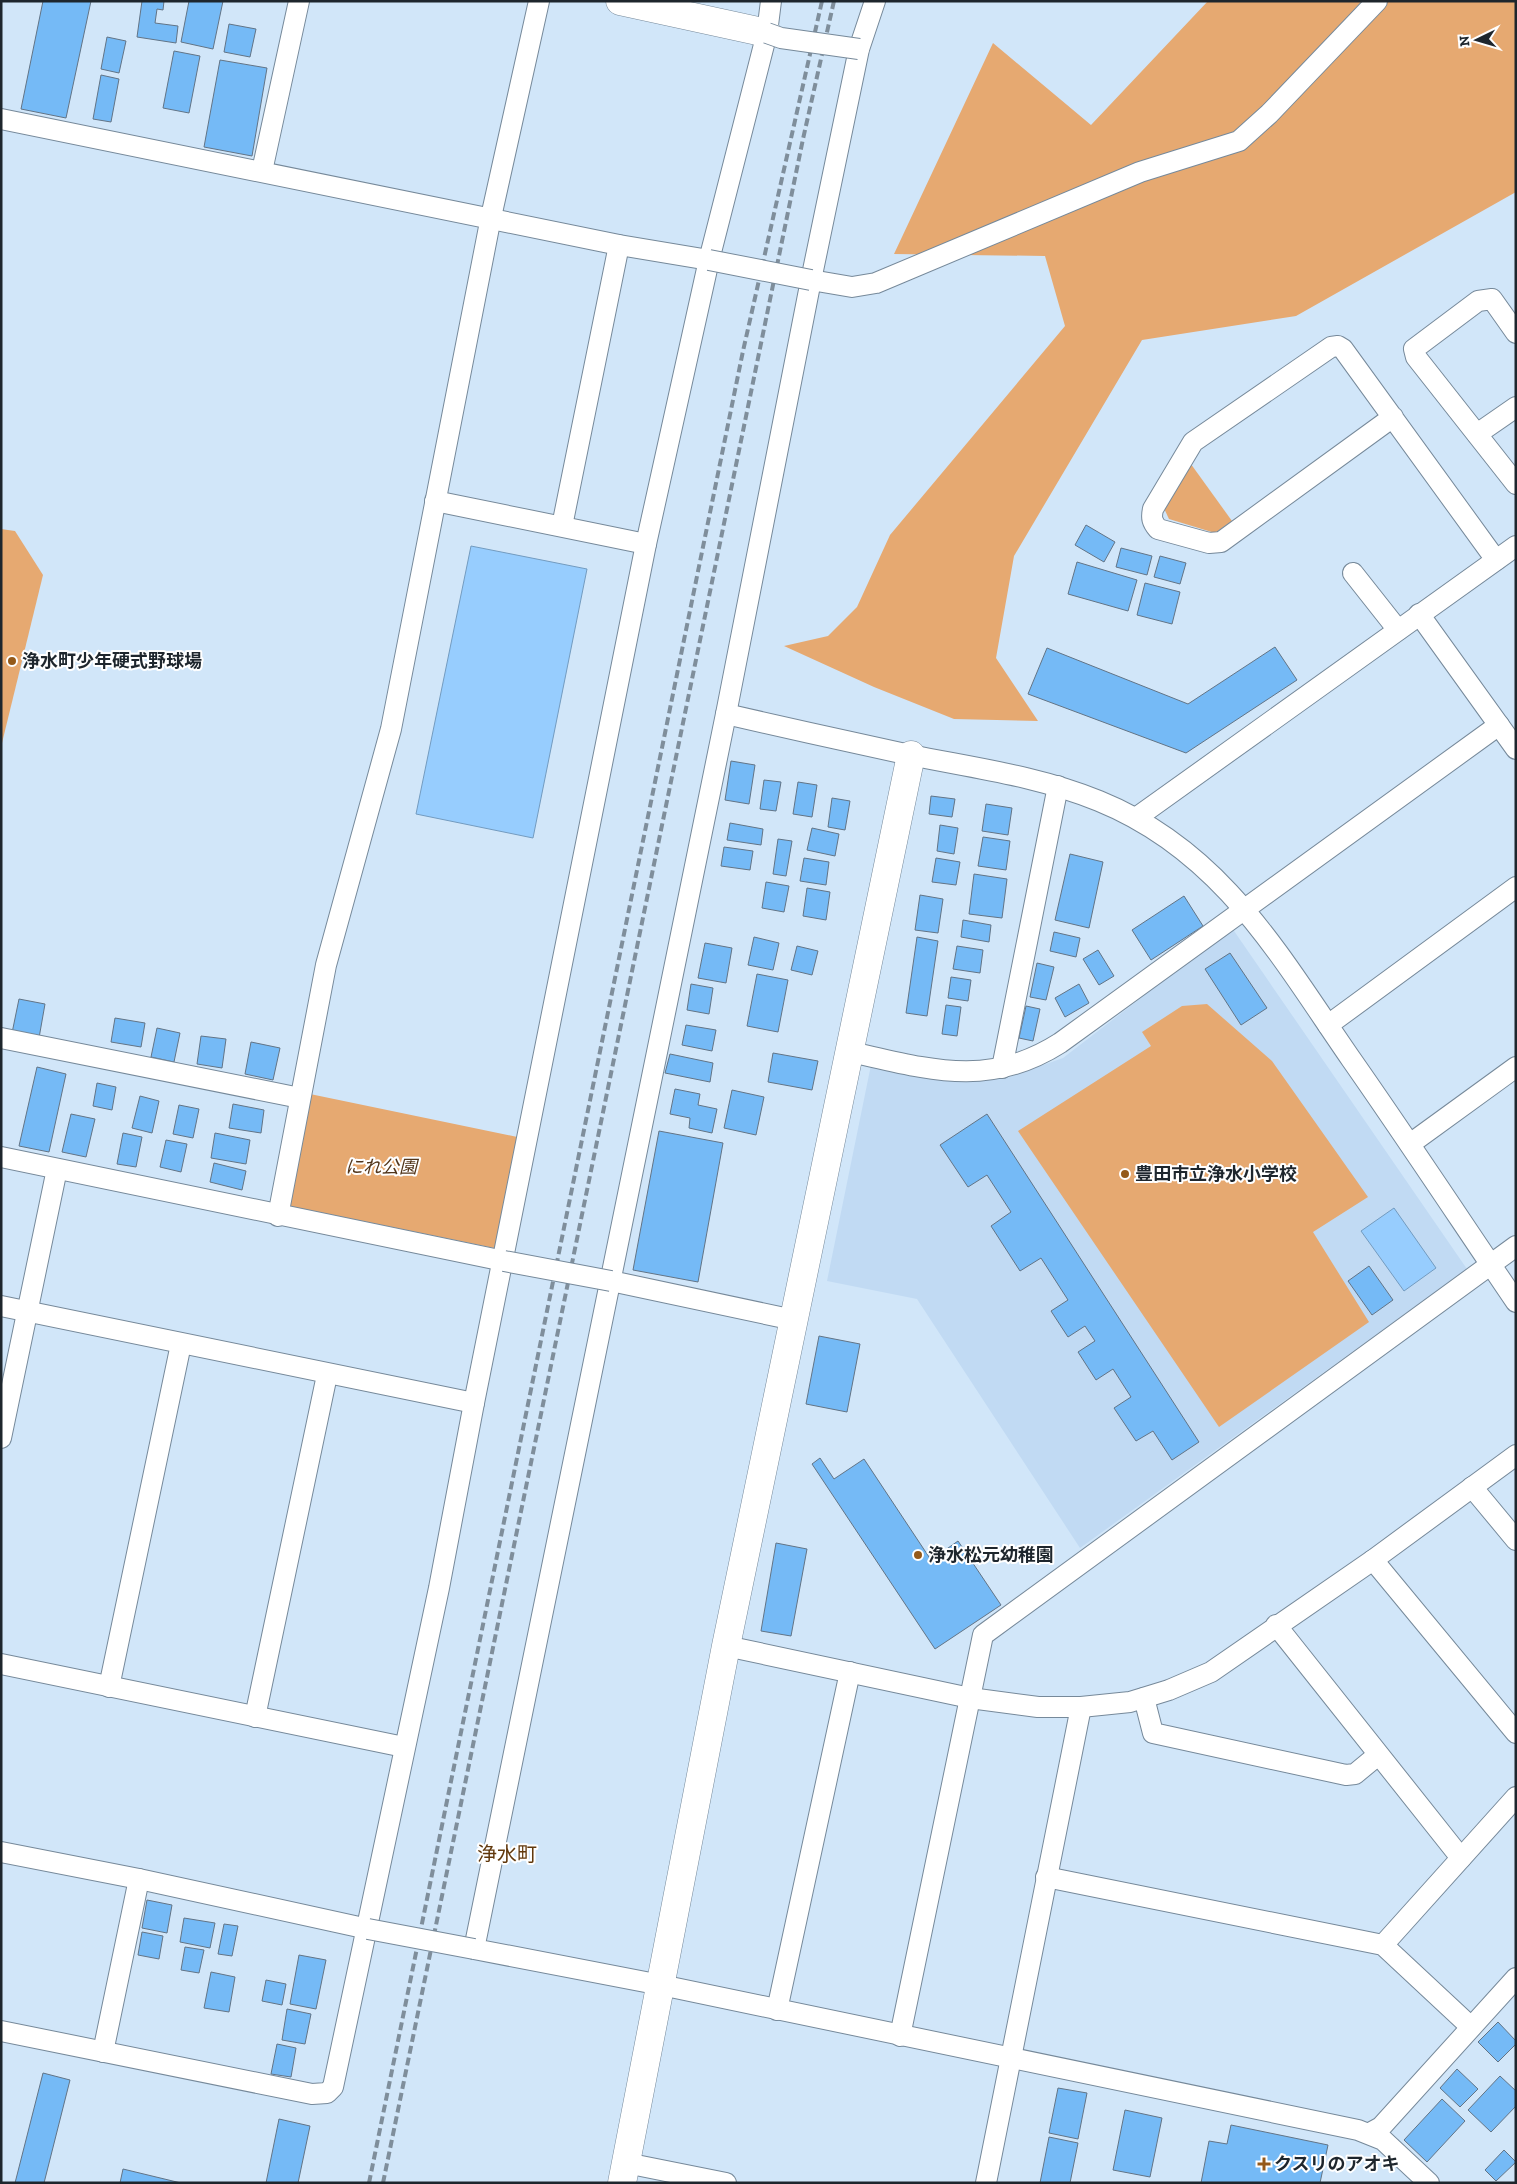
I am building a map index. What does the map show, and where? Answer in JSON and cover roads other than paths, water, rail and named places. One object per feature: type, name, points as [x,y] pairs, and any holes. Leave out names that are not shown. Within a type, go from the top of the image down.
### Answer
[{"type":"street","points":[[262,171],[299,1]]},
{"type":"street","points":[[278,1216],[326,965],[390,729],[491,217],[539,1]]},
{"type":"street","points":[[620,1],[767,33],[781,38],[860,49]]},
{"type":"street","points":[[1,2031],[312,2094],[327,2093],[333,2087],[439,1588],[474,1403],[504,1261],[646,544],[709,260],[767,33],[771,1]]},
{"type":"street","points":[[1,119],[491,217],[619,245],[709,260],[852,288],[876,283],[1140,172],[1239,141],[1269,114],[1377,1]]},
{"type":"street","points":[[474,1949],[611,1281],[701,826],[726,714],[812,280],[860,49],[877,3]]},
{"type":"street","points":[[562,526],[619,245]]},
{"type":"street","points":[[1516,333],[1492,300],[1486,299],[1478,301],[1414,349],[1416,357],[1516,484]]},
{"type":"street","points":[[1393,417],[1216,544],[1158,529],[1154,524],[1151,517],[1153,509],[1193,442],[1331,348],[1338,346],[1343,348],[1393,417],[1496,560]]},
{"type":"street","points":[[1477,434],[1516,407]]},
{"type":"street","points":[[435,501],[646,544]]},
{"type":"street","points":[[1136,818],[1516,546]]},
{"type":"street","points":[[1353,572],[1398,630]]},
{"type":"street","points":[[1419,614],[1516,749]]},
{"type":"street","points":[[726,714],[911,755],[1019,775],[1058,786],[1099,800],[1136,818],[1174,841],[1209,870],[1246,909],[1410,1144],[1516,1302]]},
{"type":"street","points":[[851,1052],[945,1072],[982,1071],[1026,1062],[1060,1043],[1499,725]]},
{"type":"street","points":[[726,2183],[624,2173],[726,1646],[851,1052],[911,755]]},
{"type":"street","points":[[1002,1068],[1058,786]]},
{"type":"street","points":[[1328,1025],[1516,887]]},
{"type":"street","points":[[1,1038],[300,1098]]},
{"type":"street","points":[[1410,1144],[1516,1067]]},
{"type":"street","points":[[1,1157],[278,1216],[611,1281],[794,1320]]},
{"type":"street","points":[[1,1438],[29,1312],[57,1169]]},
{"type":"street","points":[[900,2036],[983,1635],[996,1628],[1516,1246]]},
{"type":"street","points":[[1,1306],[327,1375],[474,1403]]},
{"type":"street","points":[[109,1687],[181,1344]]},
{"type":"street","points":[[255,1717],[327,1375]]},
{"type":"street","points":[[726,1646],[970,1698],[1038,1706],[1081,1707],[1130,1702],[1169,1690],[1211,1672],[1276,1625],[1373,1560],[1516,1455]]},
{"type":"street","points":[[1472,1487],[1516,1540]]},
{"type":"street","points":[[1373,1560],[1516,1733]]},
{"type":"street","points":[[1276,1625],[1378,1756],[1461,1858]]},
{"type":"street","points":[[1,1664],[404,1748]]},
{"type":"street","points":[[777,2010],[850,1672]]},
{"type":"street","points":[[1144,1698],[1153,1733],[1346,1775],[1355,1774],[1378,1756]]},
{"type":"street","points":[[986,2183],[1081,1707]]},
{"type":"street","points":[[1383,1945],[1516,1797]]},
{"type":"street","points":[[1,1852],[139,1879],[368,1929],[661,1985],[1370,2134],[1383,2140],[1429,2183]]},
{"type":"street","points":[[1046,1877],[1383,1945],[1471,2027]]},
{"type":"street","points":[[103,2052],[139,1879]]},
{"type":"street","points":[[1370,2134],[1380,2127],[1516,1978]]},
{"type":"water","points":[[471,546],[587,569],[533,838],[416,814]]},
{"type":"water","points":[[1394,1208],[1436,1268],[1404,1291],[1361,1231]]},
{"type":"railway","points":[[369,2183],[743,351],[822,1]]},
{"type":"railway","points":[[383,2183],[803,139],[834,1]]},
{"type":"place","name":"浄水町少年硬式野球場","points":[[12,661]]},
{"type":"place","name":"豊田市立浄水小学校","points":[[1125,1174]]},
{"type":"place","name":"浄水松元幼稚園","points":[[918,1555]]},
{"type":"place","name":"クスリのアオキ","points":[[1264,2164]]},
{"type":"district","name":"浄水町","points":[[507,1854]]},
{"type":"park label","name":"にれ公園","points":[[381,1167]]}]
